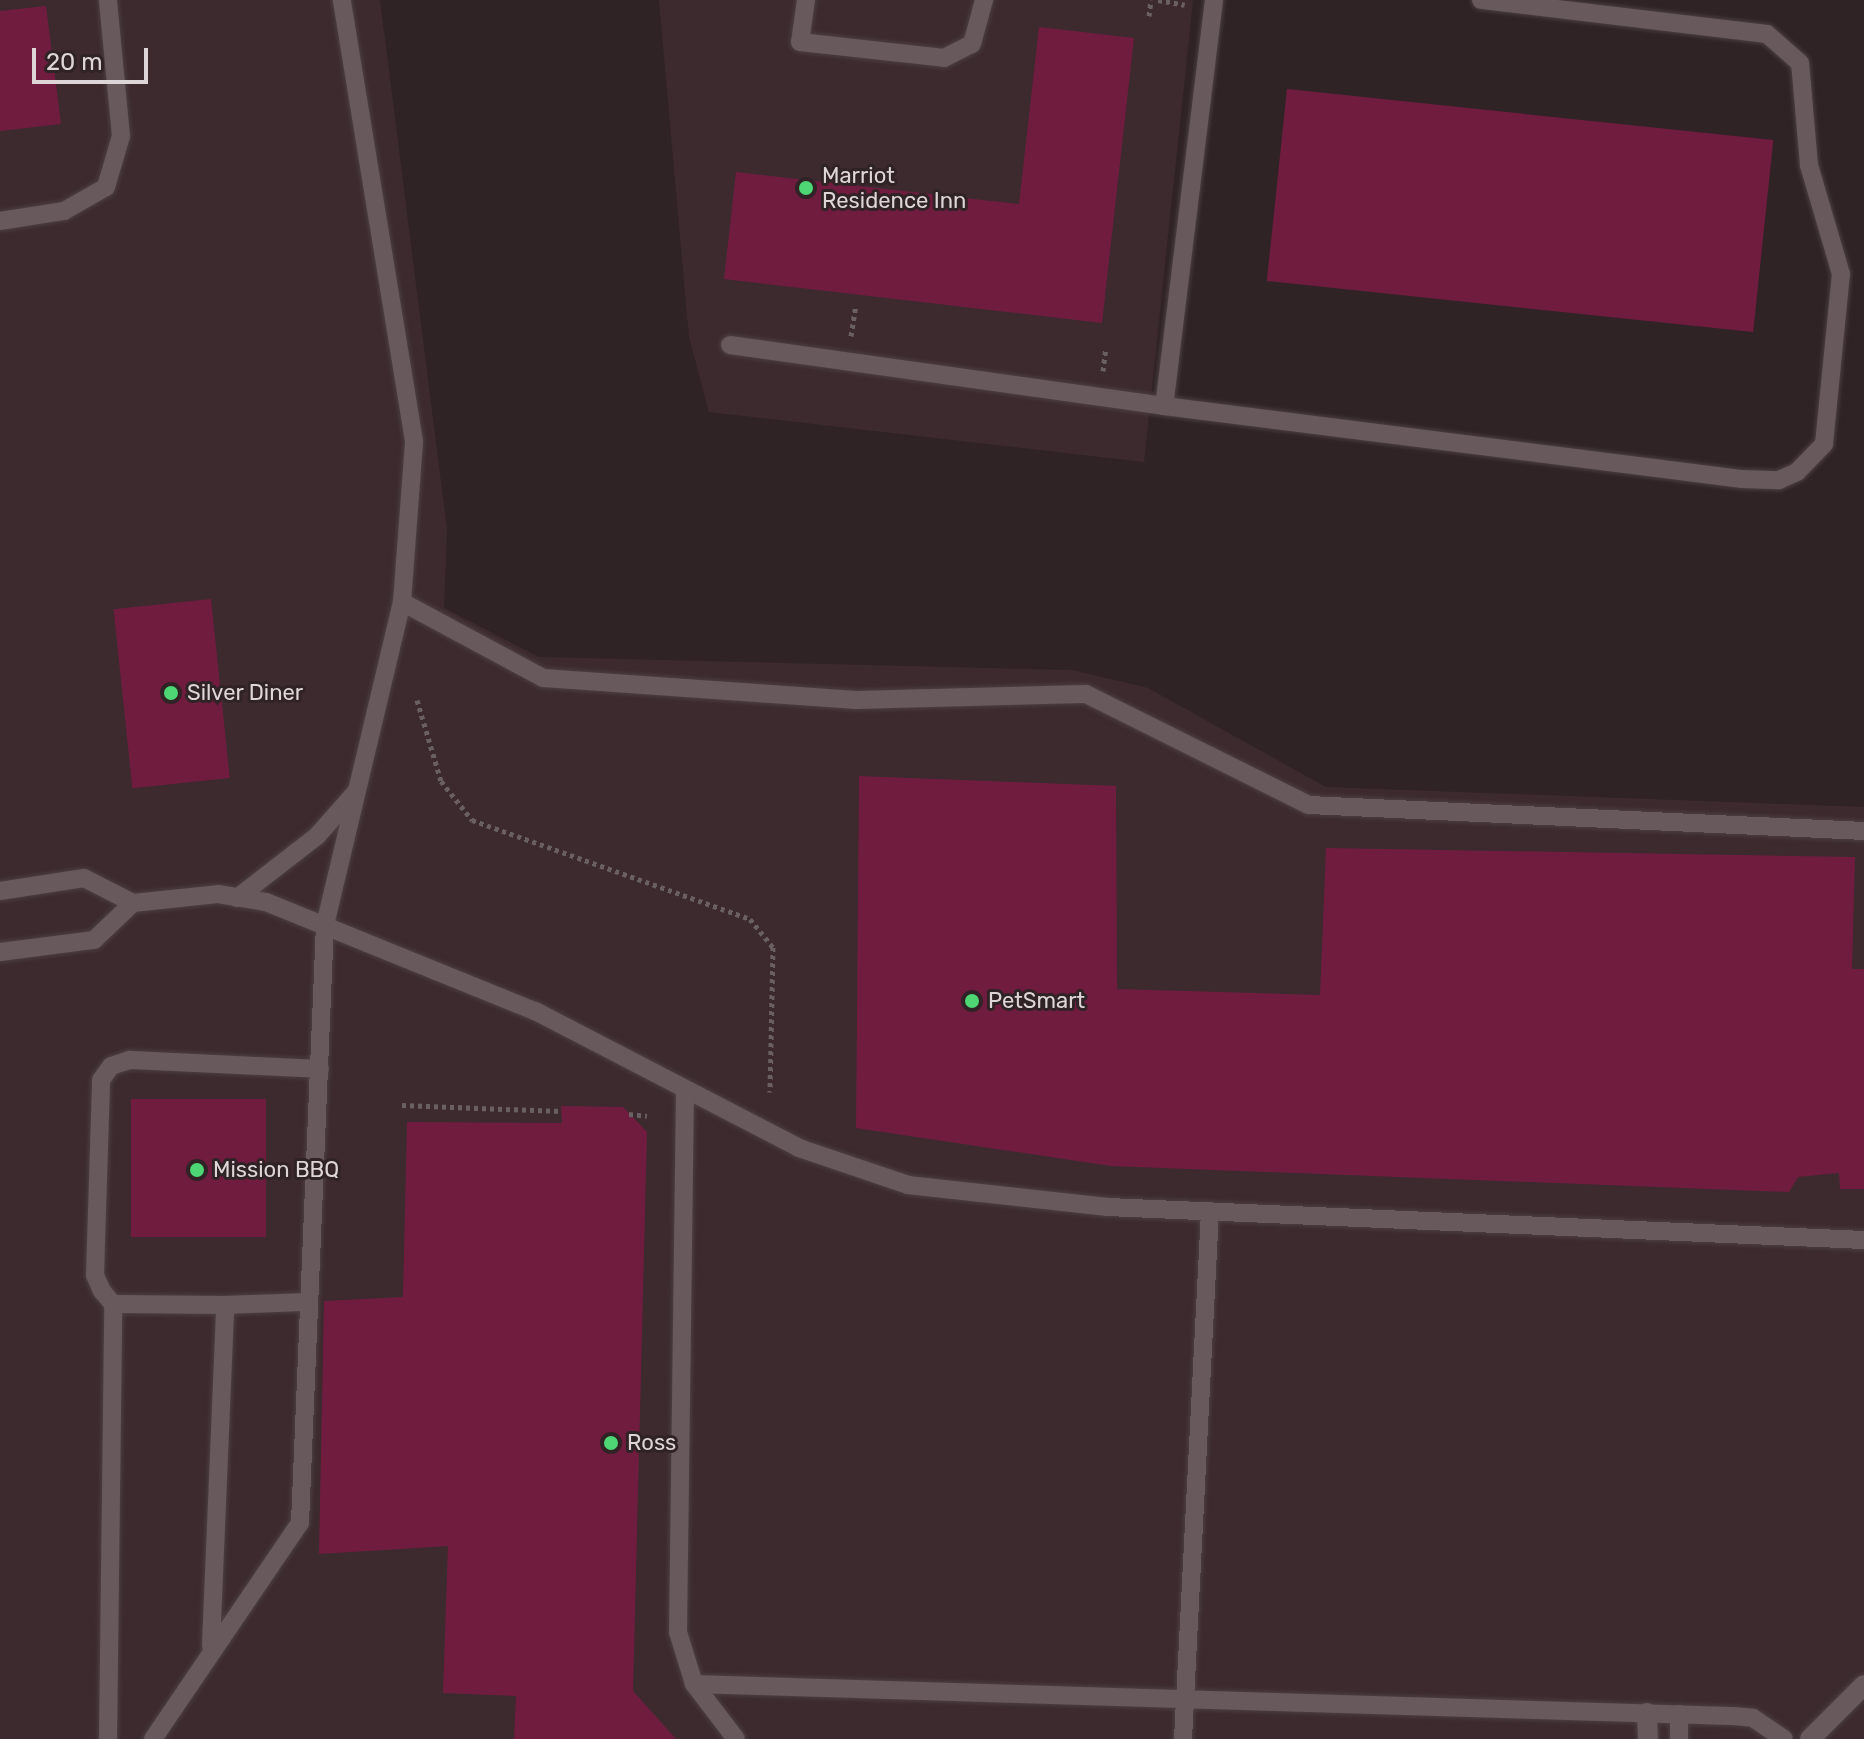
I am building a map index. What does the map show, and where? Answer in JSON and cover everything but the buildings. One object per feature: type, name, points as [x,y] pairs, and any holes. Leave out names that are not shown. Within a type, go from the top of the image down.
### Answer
[{"type":"street","points":[[1810,1739],[1864,1685]]},
{"type":"street","points":[[1647,1713],[1648,1739]]},
{"type":"lane","points":[[0,221],[64,211],[106,187],[121,136],[108,0]]},
{"type":"lane","points":[[153,1739],[205,1668],[300,1523],[325,925],[402,602],[414,441],[342,0]]},
{"type":"lane","points":[[806,0],[800,42],[944,58],[972,44],[984,0]]},
{"type":"lane","points":[[1164,406],[1214,0]]},
{"type":"lane","points":[[730,345],[1248,419],[1779,480],[1815,459],[1824,444],[1841,274],[1809,165],[1800,63],[1767,34],[1481,0]]},
{"type":"lane","points":[[402,602],[543,678],[856,700],[1086,694],[1309,805],[1864,831]]},
{"type":"lane","points":[[237,898],[317,836],[357,791]]},
{"type":"lane","points":[[0,891],[84,878],[133,903],[237,898],[325,925],[535,1011],[799,1148],[908,1185],[1210,1211],[1864,1240]]},
{"type":"lane","points":[[0,952],[94,940],[133,903]]},
{"type":"lane","points":[[108,1739],[113,1304],[95,1275],[101,1080],[111,1066],[130,1060],[320,1069]]},
{"type":"lane","points":[[685,1091],[678,1632],[694,1684],[736,1739]]},
{"type":"lane","points":[[1183,1739],[1210,1211]]},
{"type":"lane","points":[[113,1304],[308,1302]]},
{"type":"lane","points":[[205,1668],[218,1625],[225,1305]]},
{"type":"lane","points":[[694,1684],[1679,1714],[1753,1718],[1784,1739]]},
{"type":"lane","points":[[1679,1714],[1679,1739]]},
{"type":"path","points":[[1149,16],[1151,0]]},
{"type":"path","points":[[1158,0],[1186,5]]},
{"type":"path","points":[[417,700],[441,781],[472,820],[750,919],[773,947],[770,1092]]},
{"type":"path","points":[[402,1105],[561,1111]]},
{"type":"path","points":[[629,1114],[647,1116]]},
{"type":"shaded area","points":[[0,0],[380,0],[447,530],[444,608],[539,657],[1072,670],[1148,688],[1326,787],[1864,807],[1864,1739],[0,1739]]},
{"type":"shaded area","points":[[659,0],[1193,0],[1144,462],[709,412],[689,337]]},
{"type":"place","name":"Marriot Residence Inn","points":[[806,188]]},
{"type":"place","name":"Silver Diner","points":[[171,693]]},
{"type":"place","name":"PetSmart","points":[[972,1001]]},
{"type":"place","name":"Mission BBQ","points":[[197,1170]]},
{"type":"place","name":"Ross","points":[[611,1443]]}]
